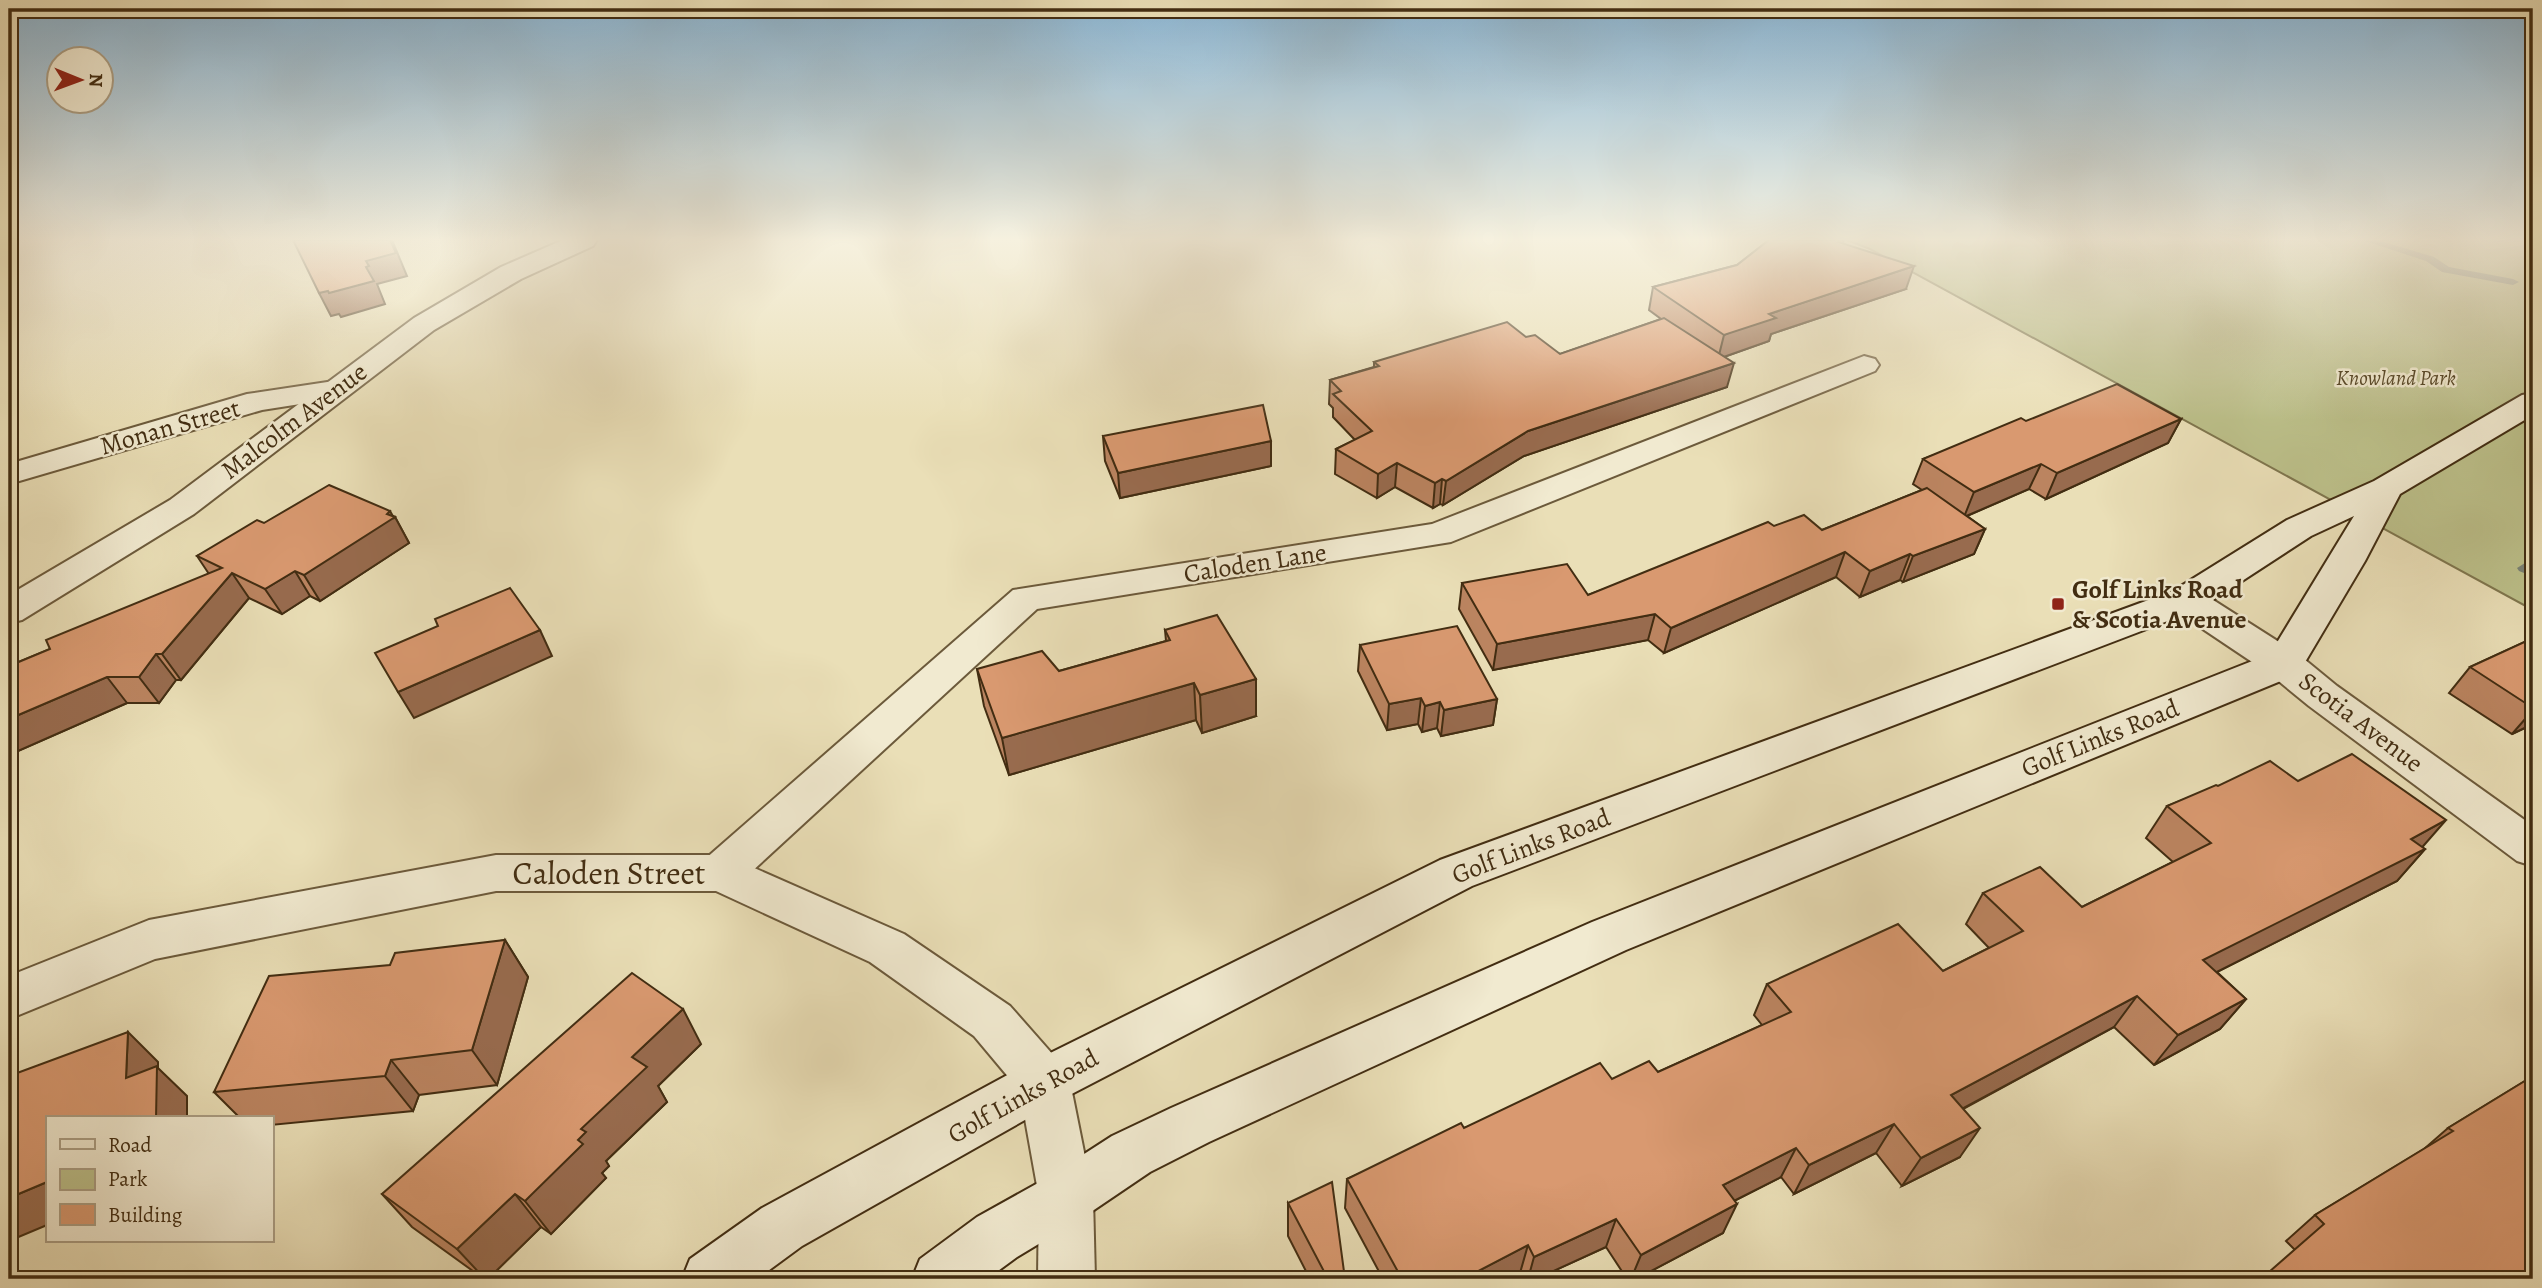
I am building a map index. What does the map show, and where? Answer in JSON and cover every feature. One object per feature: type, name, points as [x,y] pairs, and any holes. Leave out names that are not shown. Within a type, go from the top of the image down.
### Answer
[{"type":"street","name":"Malcolm Avenue","points":[[9,611],[182,507],[424,324],[465,300]]},
{"type":"street","name":"Caloden Lane","points":[[720,873],[1026,599],[1438,534],[1864,365]]},
{"type":"street","name":"Monan Street","points":[[9,474],[258,401],[334,390]]},
{"type":"street","name":"Golf Links Road","points":[[710,1279],[782,1227],[1044,1082],[1456,873],[2186,600],[2299,528],[2386,488],[2533,402]]},
{"type":"street","points":[[2284,664],[2347,561],[2386,488]]},
{"type":"street","name":"Scotia Avenue","points":[[2186,600],[2284,664],[2533,849]]},
{"type":"street","name":"Golf Links Road","points":[[940,1279],[997,1237],[1155,1142],[1609,936],[2284,664]]},
{"type":"street","name":"Caloden Street","points":[[9,998],[149,940],[496,873],[720,873],[887,948],[992,1021],[1044,1082],[1066,1196],[1067,1279]]},
{"type":"green space","name":"Knowland Park","points":[[1964,300],[2533,300],[2533,610]]},
{"type":"building","points":[[1672,300],[1811,300],[1769,314],[1776,318],[1724,335]]},
{"type":"building","points":[[1664,318],[1734,363],[1528,431],[1446,481],[1442,479],[1435,483],[1397,463],[1378,474],[1336,449],[1372,431],[1333,394],[1341,391],[1330,380],[1379,366],[1374,362],[1507,322],[1526,337],[1535,335],[1560,354]]},
{"type":"building","points":[[2117,384],[2181,419],[2057,473],[2041,464],[1974,492],[1923,459],[2021,418],[2026,421]]},
{"type":"building","points":[[1263,405],[1271,441],[1118,473],[1103,436]]},
{"type":"building","points":[[329,485],[390,511],[387,514],[395,517],[304,575],[295,571],[265,589],[232,573],[162,654],[156,654],[139,677],[107,677],[9,719],[9,666],[50,649],[46,640],[222,568],[197,556],[257,520],[264,523]]},
{"type":"building","points":[[1927,488],[1985,529],[1913,556],[1910,554],[1870,571],[1845,552],[1671,628],[1655,614],[1497,644],[1462,583],[1567,564],[1588,595],[1768,522],[1774,526],[1804,515],[1822,530]]},
{"type":"building","points":[[510,588],[540,630],[398,692],[375,653],[438,626],[435,619]]},
{"type":"building","points":[[1217,615],[1256,679],[1200,695],[1194,683],[1002,738],[977,669],[1042,651],[1059,671],[1170,640],[1165,630]]},
{"type":"building","points":[[1457,626],[1497,699],[1444,710],[1440,702],[1425,706],[1421,698],[1389,704],[1360,645]]},
{"type":"building","points":[[2533,638],[2533,708],[2470,667]]},
{"type":"building","points":[[2352,754],[2446,820],[2411,839],[2425,849],[2203,960],[2246,999],[2178,1035],[2137,996],[1951,1095],[1980,1128],[1921,1158],[1894,1124],[1809,1165],[1796,1148],[1723,1185],[1737,1204],[1641,1255],[1616,1219],[1534,1257],[1528,1245],[1463,1279],[1402,1279],[1347,1179],[1461,1123],[1464,1128],[1600,1063],[1612,1079],[1649,1061],[1658,1072],[1791,1012],[1767,984],[1898,924],[1943,971],[2023,931],[1983,893],[2040,867],[2082,907],[2211,843],[2167,806],[2270,761],[2298,781]]},
{"type":"building","points":[[505,940],[472,1050],[391,1060],[385,1076],[214,1092],[269,976],[390,965],[395,953]]},
{"type":"building","points":[[632,973],[683,1009],[632,1057],[647,1067],[581,1129],[586,1132],[578,1140],[583,1144],[525,1201],[515,1194],[457,1249],[382,1194]]},
{"type":"building","points":[[128,1032],[126,1078],[157,1066],[156,1116],[46,1116],[46,1182],[9,1198],[9,1076]]},
{"type":"building","points":[[2533,1076],[2533,1279],[2261,1279],[2324,1224],[2315,1215],[2453,1131],[2448,1128]]},
{"type":"building","points":[[1332,1182],[1345,1279],[1328,1279],[1288,1203]]},
{"type":"waterway","points":[[2524,568],[2533,563]]},
{"type":"place","name":"Golf Links Road & Scotia Avenue","points":[[2058,604]]}]
